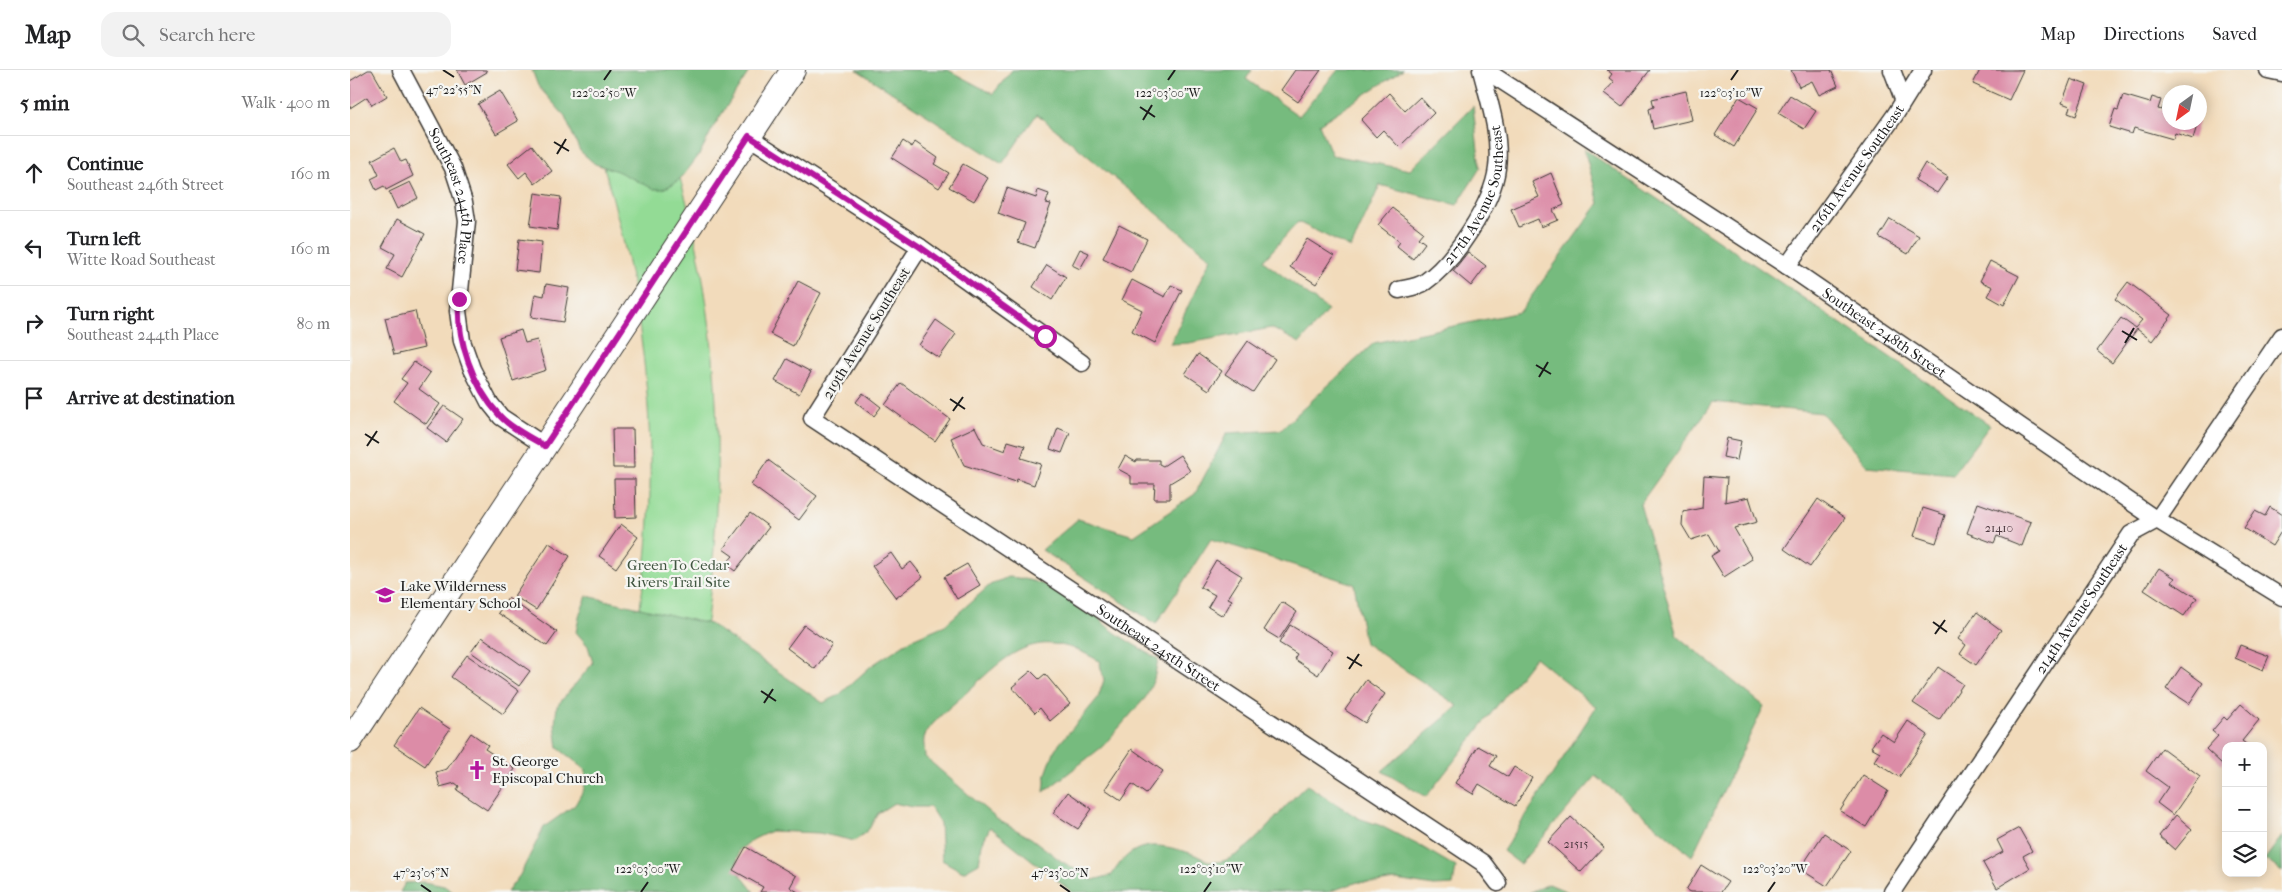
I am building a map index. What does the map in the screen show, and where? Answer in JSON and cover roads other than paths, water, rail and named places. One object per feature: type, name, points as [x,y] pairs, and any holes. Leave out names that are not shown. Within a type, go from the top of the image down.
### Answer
[{"type":"street","name":"Southeast 244th Place","points":[[401,70],[453,168],[464,202],[467,221],[458,311],[462,341],[472,369],[489,402],[501,417],[545,446]]},
{"type":"street","points":[[350,742],[793,70]]},
{"type":"street","name":"217th Avenue Southeast","points":[[1399,290],[1423,284],[1442,269],[1488,198],[1497,168],[1496,130],[1481,70]]},
{"type":"street","name":"Southeast 248th Street","points":[[1485,70],[1787,266],[2157,520],[2282,597]]},
{"type":"street","points":[[1892,70],[1903,99]]},
{"type":"street","name":"216th Avenue Southeast","points":[[1787,266],[1895,115],[1903,99],[1923,70]]},
{"type":"street","points":[[2268,70],[2282,73]]},
{"type":"street","points":[[749,136],[920,247],[1082,363]]},
{"type":"street","name":"219th Avenue Southeast","points":[[812,418],[920,247]]},
{"type":"street","name":"214th Avenue Southeast","points":[[1892,892],[2131,534],[2157,520],[2282,336]]},
{"type":"street","name":"Southeast 245th Street","points":[[812,418],[1483,863],[1498,883]]},
{"type":"place","name":"Lake Wilderness Elementary School","points":[[385,595]]},
{"type":"place","name":"St. George Episcopal Church","points":[[477,770]]},
{"type":"park label","name":"Green To Cedar Rivers Trail Site","points":[[678,574]]}]
